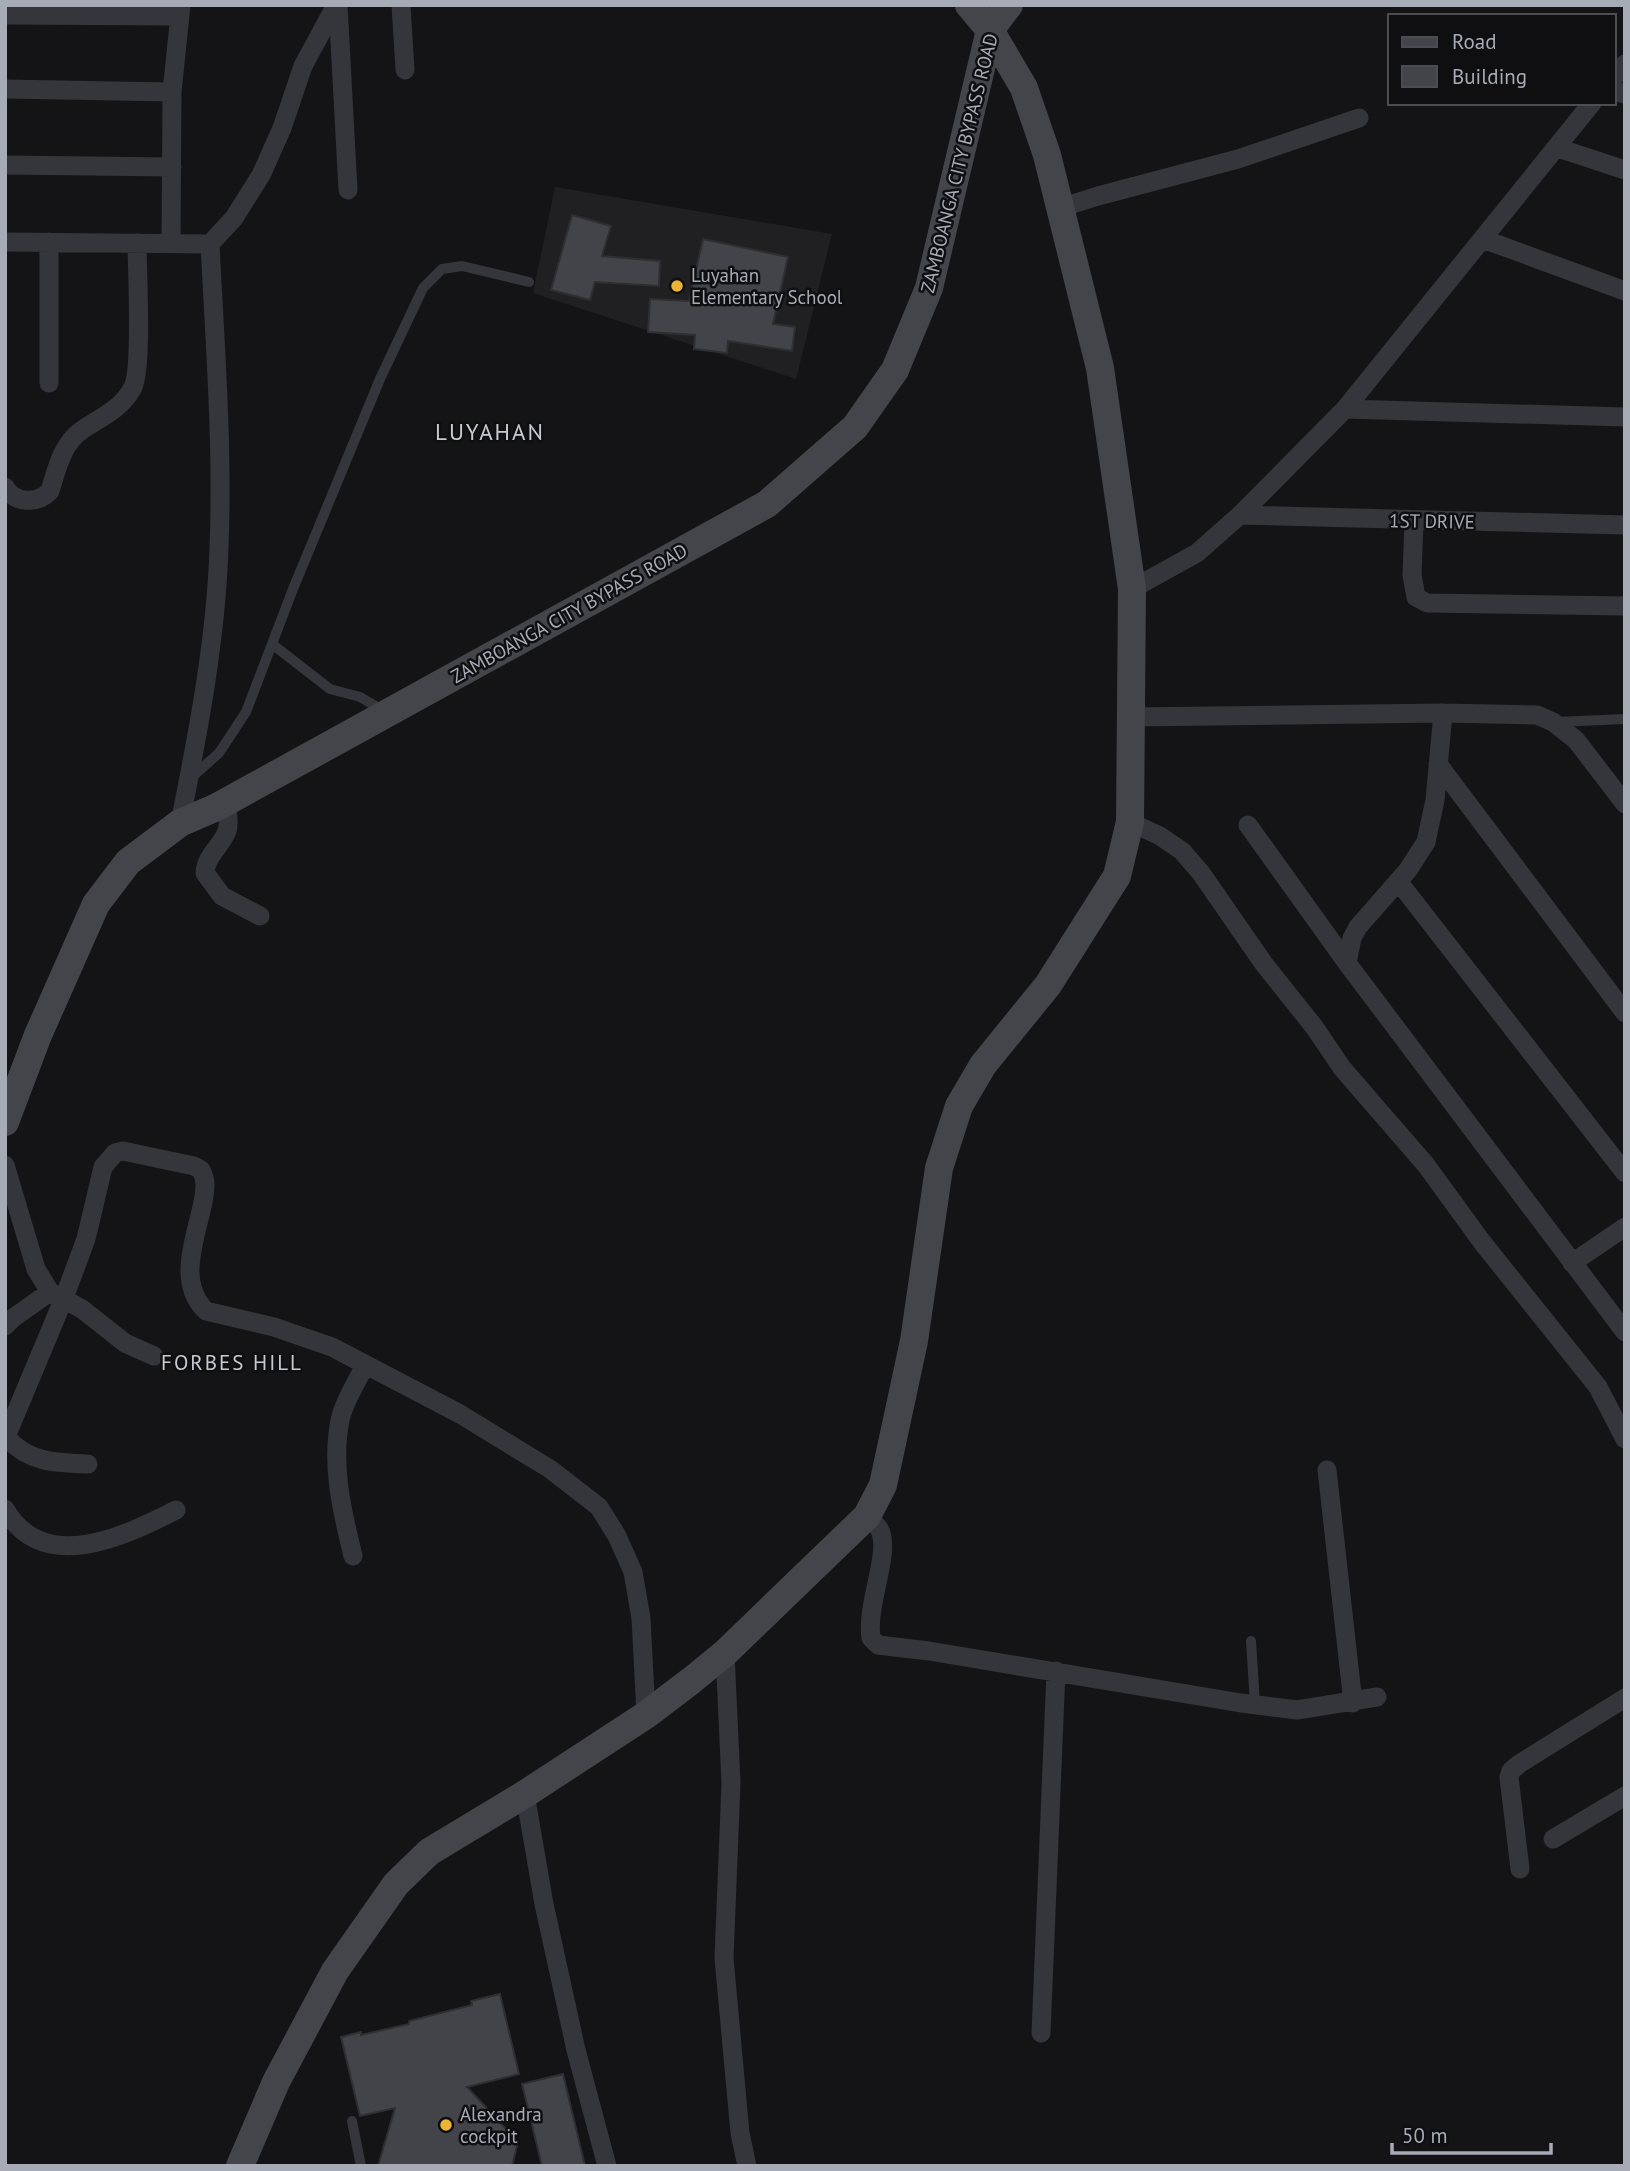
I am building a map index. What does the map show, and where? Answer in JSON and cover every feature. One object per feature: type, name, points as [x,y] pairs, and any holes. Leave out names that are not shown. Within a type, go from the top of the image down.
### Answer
[{"type":"street","points":[[337,5],[348,190]]},
{"type":"street","points":[[180,823],[211,641],[219,548],[219,444],[210,244],[234,218],[261,175],[282,128],[303,66],[337,5]]},
{"type":"street","points":[[401,5],[405,70]]},
{"type":"street","points":[[240,2166],[276,2082],[335,1971],[396,1884],[429,1852],[526,1794],[646,1715],[725,1653],[867,1516],[883,1485],[914,1341],[939,1168],[959,1106],[983,1065],[1048,985],[1117,876],[1130,822],[1132,589],[1100,368],[1047,155],[1024,88],[990,30],[969,5]]},
{"type":"street","name":"ZAMBOANGA CITY BYPASS ROAD","points":[[7,1111],[96,904],[128,862],[180,823],[226,802],[766,504],[855,428],[895,370],[929,288],[990,30],[1009,5]]},
{"type":"street","points":[[5,15],[181,11],[172,92],[171,243]]},
{"type":"street","points":[[5,89],[172,92]]},
{"type":"street","points":[[1132,589],[1197,553],[1345,410],[1590,105]]},
{"type":"street","points":[[1060,208],[1238,159],[1359,118]]},
{"type":"street","points":[[1558,148],[1625,170]]},
{"type":"street","points":[[5,166],[172,167]]},
{"type":"street","points":[[1483,239],[1625,291]]},
{"type":"street","points":[[5,242],[210,244]]},
{"type":"street","points":[[49,242],[49,383]]},
{"type":"street","points":[[5,487],[17,500],[33,500],[46,495],[50,491],[65,448],[81,430],[110,414],[134,388],[138,347],[137,243]]},
{"type":"street","points":[[1345,410],[1625,417]]},
{"type":"street","name":"1ST DRIVE","points":[[1240,514],[1625,525]]},
{"type":"street","points":[[1414,521],[1413,586],[1416,597],[1427,603],[1625,606]]},
{"type":"street","points":[[1131,717],[1443,713],[1537,715],[1553,722],[1576,740],[1625,804]]},
{"type":"street","points":[[1348,963],[1352,938],[1358,927],[1398,881],[1426,842],[1435,800],[1443,713]]},
{"type":"street","points":[[1438,764],[1625,1013]]},
{"type":"street","points":[[226,802],[228,823],[225,835],[206,861],[205,873],[222,896],[260,916]]},
{"type":"street","points":[[1130,822],[1160,836],[1182,851],[1201,873],[1264,964],[1315,1028],[1342,1068],[1426,1166],[1482,1242],[1598,1387],[1625,1439]]},
{"type":"street","points":[[1248,825],[1625,1332]]},
{"type":"street","points":[[1398,881],[1625,1173]]},
{"type":"street","points":[[88,1464],[56,1463],[25,1454],[6,1438],[57,1295],[86,1239],[103,1167],[115,1153],[122,1151],[194,1166],[204,1175],[205,1187],[189,1266],[190,1288],[206,1311],[274,1327],[332,1347],[460,1414],[550,1469],[599,1507],[617,1536],[633,1572],[641,1618],[646,1715]]},
{"type":"street","points":[[5,1165],[36,1269],[57,1295],[125,1343],[154,1356]]},
{"type":"street","points":[[1572,1263],[1625,1227]]},
{"type":"street","points":[[5,1326],[13,1318],[57,1295]]},
{"type":"street","points":[[353,1556],[337,1479],[337,1452],[340,1417],[365,1365]]},
{"type":"street","points":[[1326,1469],[1353,1703]]},
{"type":"street","points":[[5,1508],[13,1522],[25,1532],[45,1542],[72,1546],[102,1543],[135,1531],[176,1510]]},
{"type":"street","points":[[867,1516],[880,1530],[883,1545],[871,1612],[870,1633],[873,1642],[893,1648],[929,1651],[1297,1710],[1377,1697]]},
{"type":"street","points":[[725,1653],[731,1783],[724,1958],[740,2133],[747,2166]]},
{"type":"street","points":[[1041,2033],[1056,1671]]},
{"type":"street","points":[[1520,1869],[1509,1777],[1511,1771],[1625,1698]]},
{"type":"street","points":[[526,1794],[544,1904],[573,2037],[607,2166]]},
{"type":"street","points":[[1553,1839],[1625,1796]]},
{"type":"lane","points":[[188,779],[219,753],[246,712],[380,379],[423,288],[442,270],[462,266],[528,282]]},
{"type":"lane","points":[[272,644],[330,689],[360,697],[387,713]]},
{"type":"lane","points":[[1553,722],[1625,719]]},
{"type":"lane","points":[[1251,1641],[1255,1704]]},
{"type":"lane","points":[[352,2121],[362,2166]]},
{"type":"shaded area","name":"Luyahan Elementary School","points":[[555,187],[832,234],[796,379],[533,293]]},
{"type":"building","points":[[572,215],[611,226],[602,256],[660,261],[659,286],[595,282],[590,300],[551,290]]},
{"type":"building","points":[[703,239],[788,257],[773,324],[795,327],[792,351],[728,341],[727,353],[694,349],[695,335],[648,332],[650,299],[689,301]]},
{"type":"building","points":[[500,1994],[519,2074],[467,2087],[518,2142],[512,2166],[378,2166],[395,2108],[360,2116],[341,2037],[409,2024],[409,2021],[472,2005],[471,2001]]},
{"type":"building","points":[[563,2074],[585,2166],[542,2166],[522,2084]]},
{"type":"place","name":"Luyahan Elementary School","points":[[677,286]]},
{"type":"place","name":"Alexandra cockpit","points":[[446,2125]]},
{"type":"district","name":"LUYAHAN","points":[[490,431]]},
{"type":"district","name":"FORBES HILL","points":[[232,1362]]}]
